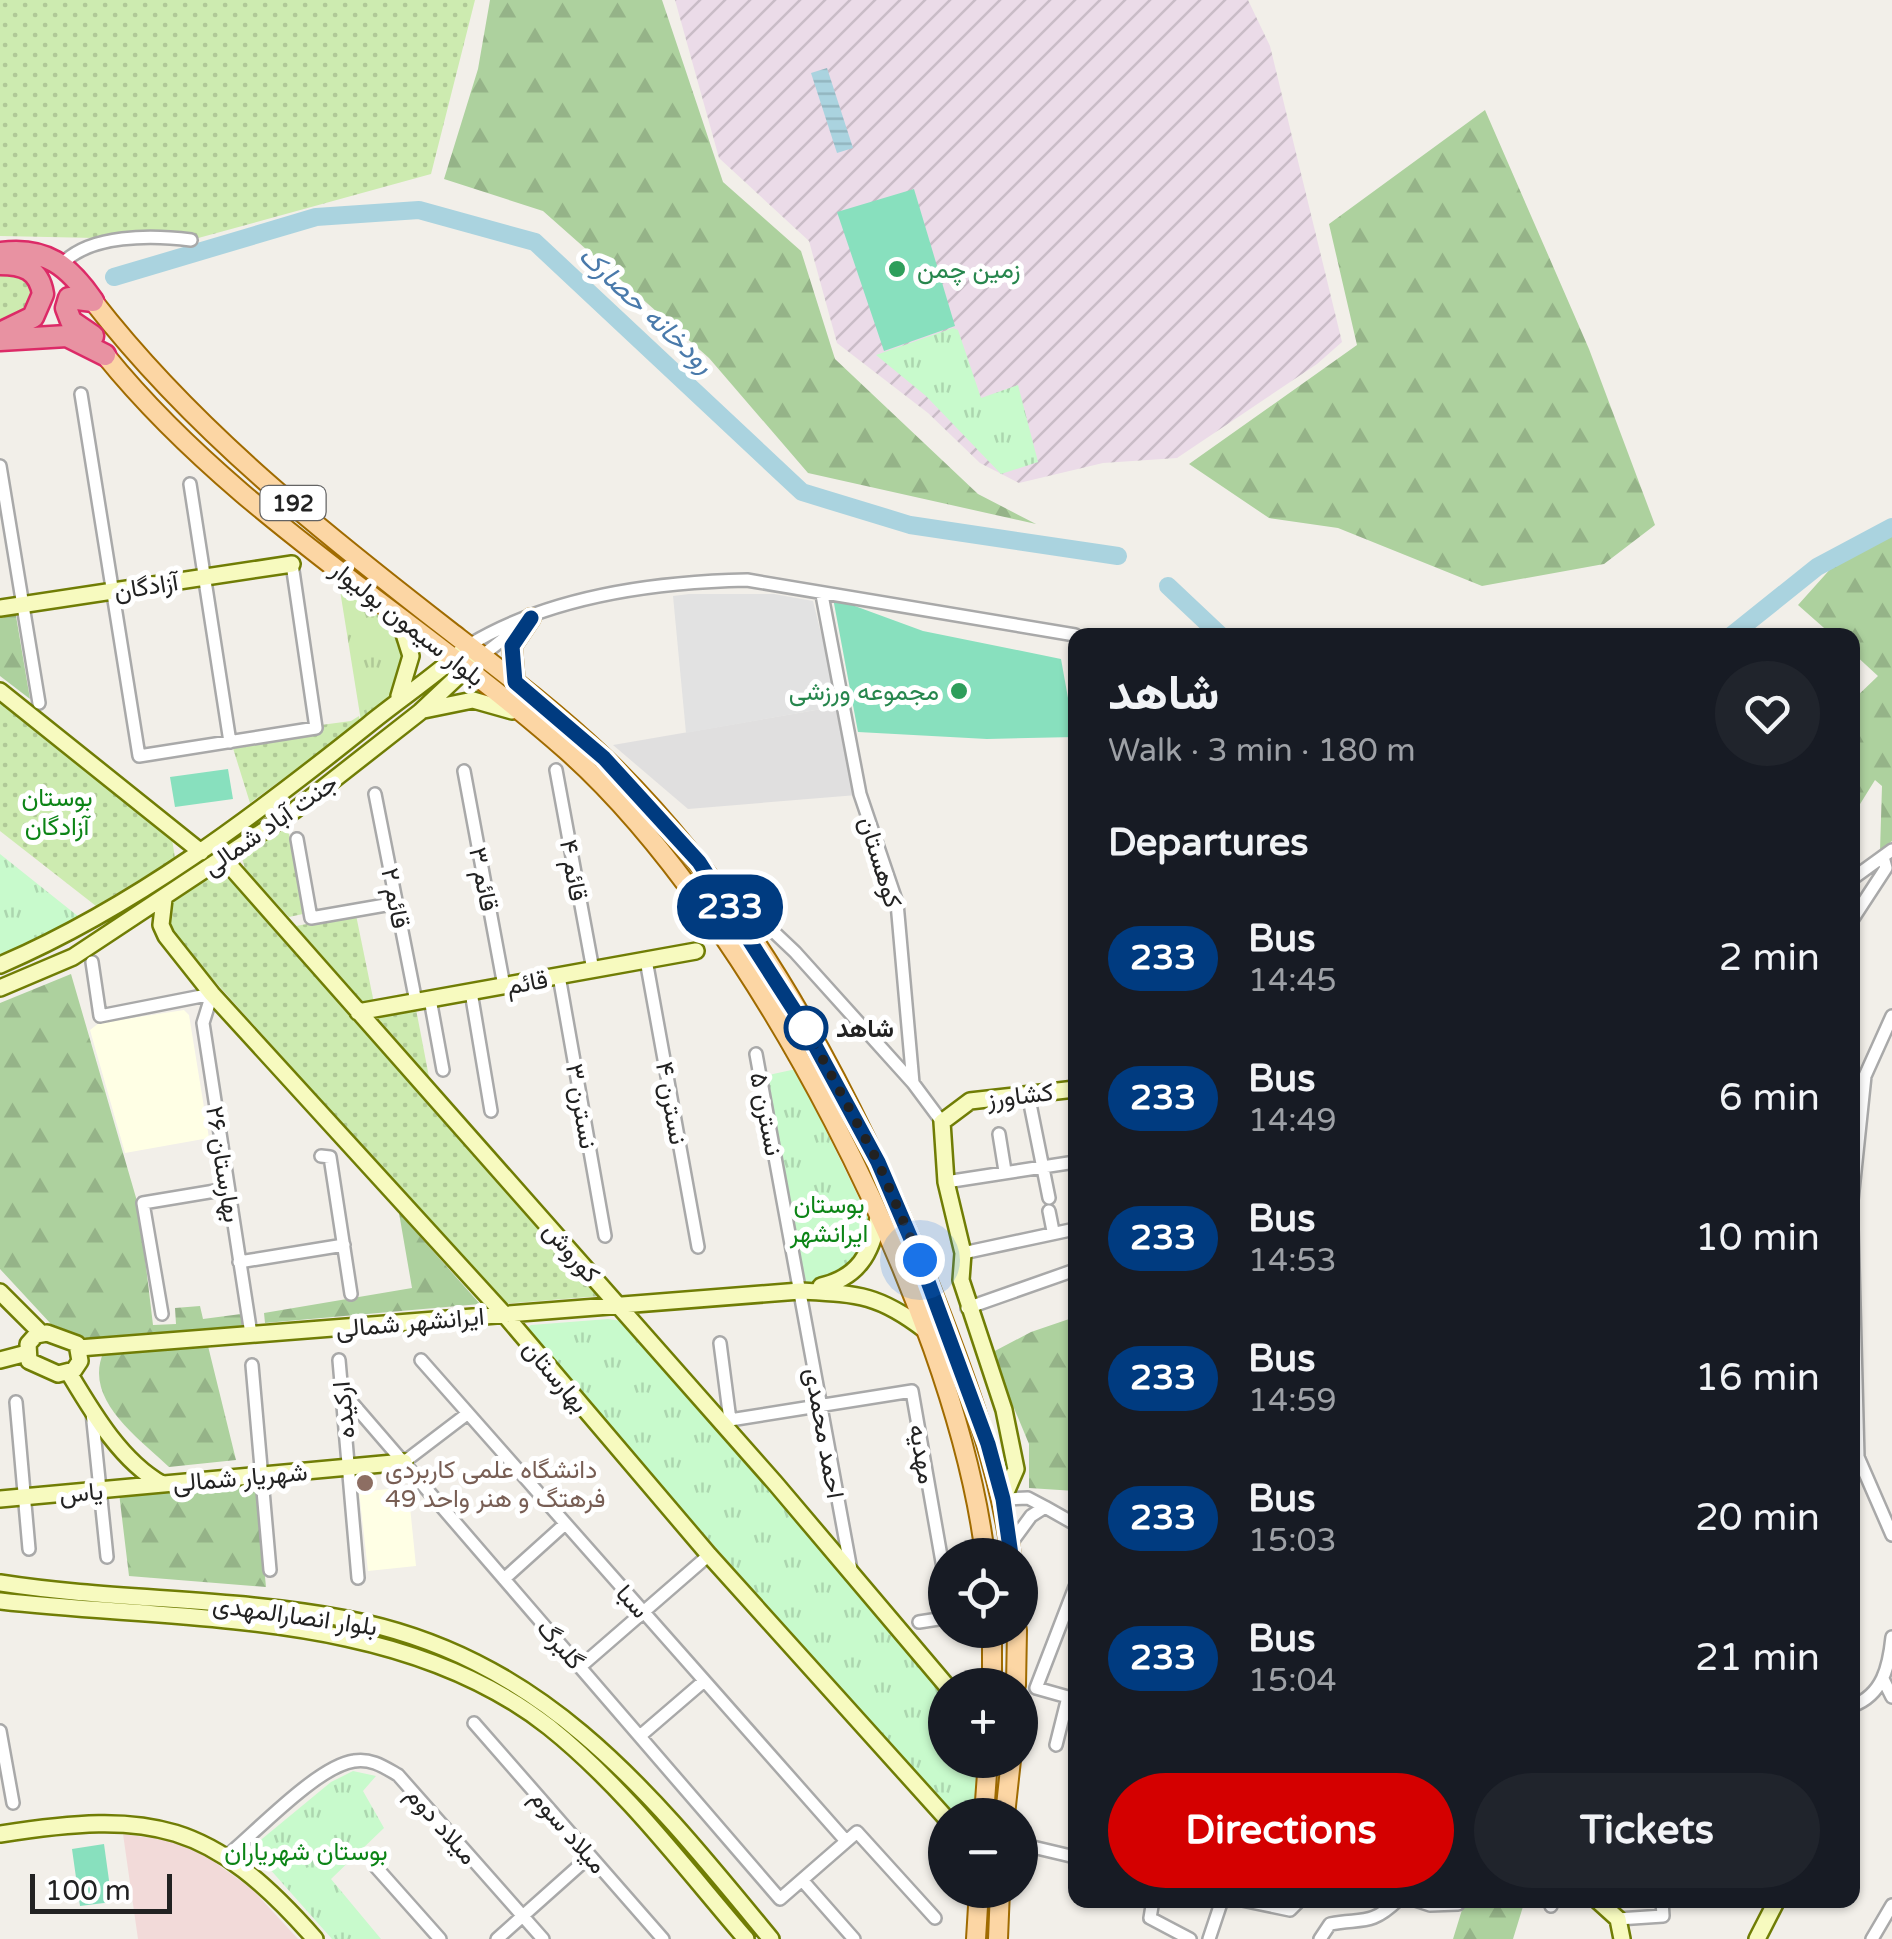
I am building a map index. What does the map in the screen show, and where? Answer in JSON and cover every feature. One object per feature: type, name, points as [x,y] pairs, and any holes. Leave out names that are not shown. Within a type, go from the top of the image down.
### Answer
[{"type":"highway","points":[[0,253],[34,252],[62,264],[94,301]]},
{"type":"highway","points":[[0,264],[27,266],[38,276],[43,294],[33,317],[0,332]]},
{"type":"highway","points":[[94,301],[76,296],[69,298],[66,308],[72,322],[91,334],[105,355]]},
{"type":"highway","points":[[0,340],[57,335],[86,342],[105,355]]},
{"type":"main road","name":"بلوار سیمون بولیوار","points":[[94,301],[150,372],[240,460],[604,758],[699,862],[805,1027],[878,1162],[970,1389],[1003,1499],[1008,1538]]},
{"type":"main road","name":"بلوار سیمون بولیوار","points":[[105,355],[223,475],[461,664],[606,788],[700,899],[819,1098],[878,1218],[925,1330],[965,1449],[982,1538]]},
{"type":"main road","points":[[515,682],[512,646],[523,621]]},
{"type":"main road","points":[[976,1939],[978,1908]]},
{"type":"main road","points":[[998,1939],[999,1908]]},
{"type":"street","points":[[62,264],[76,249],[154,238],[192,240]]},
{"type":"street","points":[[81,394],[139,756],[316,728],[292,564]]},
{"type":"street","points":[[0,466],[39,703]]},
{"type":"street","points":[[190,484],[230,742]]},
{"type":"street","name":"آزادگان","points":[[0,608],[292,564]]},
{"type":"street","name":"جنت آباد شمالی","points":[[0,988],[73,957],[295,810],[420,712],[476,650],[523,621],[611,592],[694,581],[747,580],[1068,634]]},
{"type":"street","name":"کوهستان","points":[[822,595],[860,794],[897,903],[913,1083]]},
{"type":"street","points":[[390,707],[406,682],[411,656],[398,615]]},
{"type":"street","name":"جنت آباد شمالی","points":[[0,965],[45,945],[201,852],[390,707],[461,664]]},
{"type":"street","points":[[0,691],[201,852]]},
{"type":"street","points":[[420,712],[473,700],[523,716]]},
{"type":"street","name":"قائم ۴","points":[[556,770],[593,970]]},
{"type":"street","name":"قائم ۳","points":[[464,771],[504,986]]},
{"type":"street","name":"قائم ۲","points":[[376,794],[397,902],[443,1070]]},
{"type":"street","points":[[297,839],[311,918],[397,902]]},
{"type":"street","points":[[1860,873],[1888,854]]},
{"type":"street","points":[[1860,908],[1886,868],[1888,854]]},
{"type":"street","name":"کوروش","points":[[222,858],[918,1649]]},
{"type":"street","points":[[699,862],[795,952],[913,1083],[942,1122],[946,1182],[962,1253],[961,1280],[967,1308],[1004,1410],[1016,1469],[1003,1499],[1028,1498],[1068,1520]]},
{"type":"street","points":[[164,899],[161,925],[166,936]]},
{"type":"street","points":[[123,925],[166,936]]},
{"type":"street","name":"بهارستان","points":[[166,936],[212,994],[504,1314],[709,1555],[928,1798]]},
{"type":"street","name":"قائم","points":[[358,1012],[696,952]]},
{"type":"street","name":"نسترن ۴","points":[[646,960],[698,1246]]},
{"type":"street","points":[[92,962],[100,1016],[212,994]]},
{"type":"street","name":"نسترن ۳","points":[[559,976],[605,1236]]},
{"type":"street","points":[[471,992],[491,1111]]},
{"type":"street","name":"بهارستان ۲۶","points":[[212,994],[203,1023],[252,1334]]},
{"type":"street","points":[[1860,1124],[1865,1076],[1892,1016]]},
{"type":"street","name":"نسترن ۵","points":[[756,1054],[800,1291]]},
{"type":"street","name":"کشاورز","points":[[942,1122],[970,1101],[1068,1090]]},
{"type":"street","points":[[1028,1094],[1052,1232]]},
{"type":"street","points":[[999,1134],[1006,1171]]},
{"type":"street","points":[[321,1156],[330,1157],[351,1294]]},
{"type":"street","points":[[946,1182],[1068,1163]]},
{"type":"street","points":[[162,1314],[143,1203],[227,1189]]},
{"type":"street","points":[[800,1291],[840,1282],[858,1269],[878,1218]]},
{"type":"street","points":[[962,1253],[1068,1230]]},
{"type":"street","points":[[238,1262],[344,1245]]},
{"type":"street","points":[[967,1308],[1068,1272]]},
{"type":"street","points":[[800,1291],[870,1296],[894,1306],[925,1330]]},
{"type":"street","name":"ایرانشهر شمالی","points":[[79,1348],[800,1291]]},
{"type":"street","name":"احمد محمدی","points":[[800,1291],[852,1574]]},
{"type":"street","points":[[0,1292],[41,1333],[67,1338],[79,1348],[80,1361],[69,1373],[38,1368],[27,1353]]},
{"type":"street","points":[[27,1353],[32,1339],[41,1333]]},
{"type":"street","name":"مهدیه","points":[[720,1343],[730,1420],[912,1390],[938,1538]]},
{"type":"street","points":[[0,1360],[27,1353]]},
{"type":"street","name":"ارکیده","points":[[339,1360],[358,1578]]},
{"type":"street","name":"سبا","points":[[421,1360],[846,1841]]},
{"type":"street","points":[[252,1365],[270,1570]]},
{"type":"street","name":"شهریار شمالی","points":[[69,1373],[91,1410],[143,1474],[162,1484],[404,1462]]},
{"type":"street","name":"گلبرگ","points":[[341,1390],[780,1899],[802,1880]]},
{"type":"street","points":[[16,1402],[29,1549]]},
{"type":"street","points":[[91,1410],[108,1557]]},
{"type":"street","points":[[404,1462],[466,1414]]},
{"type":"street","points":[[1860,1462],[1892,1535]]},
{"type":"street","name":"یاس","points":[[0,1499],[162,1484]]},
{"type":"street","points":[[1018,1538],[1031,1516],[1045,1507]]},
{"type":"street","points":[[504,1579],[564,1524]]},
{"type":"street","points":[[580,1666],[709,1555]]},
{"type":"street","name":"بلوار انصارالمهدی","points":[[0,1583],[328,1616],[386,1628],[457,1652],[509,1678],[582,1730],[771,1939]]},
{"type":"street","name":"بلوار انصارالمهدی","points":[[0,1601],[341,1636],[449,1668],[531,1714],[586,1758],[746,1939]]},
{"type":"street","points":[[1068,1605],[1036,1688],[1068,1697]]},
{"type":"street","points":[[919,1622],[928,1621]]},
{"type":"street","points":[[1860,1702],[1872,1696],[1882,1680],[1892,1637]]},
{"type":"street","points":[[918,1649],[933,1668]]},
{"type":"street","points":[[918,1649],[937,1668]]},
{"type":"street","points":[[1882,1680],[1892,1698]]},
{"type":"street","points":[[640,1736],[704,1681]]},
{"type":"street","points":[[1056,1744],[1068,1707]]},
{"type":"street","name":"میلاد سوم","points":[[474,1723],[664,1939]]},
{"type":"street","points":[[0,1731],[13,1802]]},
{"type":"street","name":"میلاد دوم","points":[[228,1855],[330,1770],[353,1761],[376,1762],[398,1775],[542,1939]]},
{"type":"street","points":[[0,1834],[81,1821],[196,1840],[228,1855],[280,1899],[315,1939]]},
{"type":"street","points":[[854,1939],[802,1880],[857,1832],[935,1918]]},
{"type":"street","points":[[1038,1848],[1068,1855]]},
{"type":"street","points":[[497,1939],[590,1856]]},
{"type":"street","points":[[376,1866],[440,1939]]},
{"type":"street","points":[[1872,1939],[1892,1905]]},
{"type":"street","points":[[1152,1908],[1150,1918],[1190,1939]]},
{"type":"street","points":[[1209,1939],[1219,1908]]},
{"type":"street","points":[[1320,1939],[1330,1924],[1362,1924],[1389,1908]]},
{"type":"street","points":[[1606,1908],[1618,1919],[1622,1939]]},
{"type":"street","points":[[1618,1919],[1663,1916],[1662,1908]]},
{"type":"street","points":[[1757,1939],[1773,1908]]},
{"type":"shaded area","points":[[675,0],[1248,0],[1270,46],[1342,342],[1317,364],[1177,458],[1103,463],[1019,483],[980,463],[928,413],[837,343],[809,241],[719,158]]},
{"type":"shaded area","points":[[774,594],[813,601],[839,706],[686,733],[673,596]]},
{"type":"shaded area","points":[[839,706],[857,795],[688,809],[613,745]]},
{"type":"shaded area","points":[[184,1010],[189,1015],[209,1138],[125,1153],[90,1030],[99,1023]]},
{"type":"shaded area","points":[[408,1487],[416,1566],[368,1571],[359,1492]]},
{"type":"shaded area","points":[[123,1834],[172,1841],[206,1856],[252,1889],[298,1939],[138,1939]]},
{"type":"green space","points":[[0,0],[475,0],[431,174],[191,240],[0,236]]},
{"type":"green space","points":[[490,0],[662,0],[723,182],[801,251],[835,359],[978,494],[1036,524],[808,473],[709,358],[543,211],[444,179],[478,69]]},
{"type":"green space","points":[[1485,110],[1589,349],[1655,525],[1604,564],[1482,586],[1338,528],[1269,518],[1189,464],[1357,345],[1329,224]]},
{"type":"green space","name":"زمین چمن","points":[[914,189],[955,326],[884,351],[837,212]]},
{"type":"green space","points":[[0,268],[29,271],[39,303],[0,324]]},
{"type":"green space","points":[[953,328],[958,330],[981,398],[1018,385],[1038,462],[1001,474],[926,396],[876,355]]},
{"type":"green space","points":[[1892,532],[1892,841],[1880,851],[1882,786],[1875,780],[1860,804],[1860,693],[1878,676],[1860,659],[1860,628],[1824,628],[1798,605],[1833,566]]},
{"type":"green space","points":[[338,578],[392,619],[407,652],[393,696],[361,721]]},
{"type":"green space","name":"مجموعه ورزشی","points":[[833,598],[923,631],[1061,659],[1068,698],[1068,737],[987,739],[858,732]]},
{"type":"green space","points":[[15,610],[30,699],[0,676],[0,612]]},
{"type":"green space","name":"بوستان آزادگان","points":[[0,700],[172,839],[175,858],[96,906],[0,831]]},
{"type":"green space","points":[[359,716],[360,722],[250,803],[232,745],[321,732],[321,725],[351,721]]},
{"type":"green space","points":[[228,769],[233,799],[175,807],[170,777]]},
{"type":"green space","points":[[287,823],[303,909],[303,914],[289,917],[245,869],[242,858]]},
{"type":"green space","points":[[0,854],[79,917],[33,943],[0,954]]},
{"type":"green space","points":[[214,873],[232,881],[601,1296],[503,1304],[170,931],[166,903]]},
{"type":"green space","points":[[356,915],[374,1003],[363,1002],[296,926]]},
{"type":"green space","points":[[71,974],[139,1208],[153,1325],[176,1324],[175,1308],[200,1306],[203,1319],[241,1314],[243,1326],[87,1338],[51,1324],[0,1269],[0,1003]]},
{"type":"green space","points":[[416,1009],[429,1077],[376,1016]]},
{"type":"green space","name":"بوستان ایرانشهر","points":[[796,1069],[871,1223],[861,1250],[849,1267],[802,1284],[764,1076]]},
{"type":"green space","points":[[399,1213],[480,1304],[265,1323],[264,1313],[412,1288]]},
{"type":"green space","points":[[1068,1319],[1068,1491],[1029,1488],[1029,1444],[991,1353],[1031,1332]]},
{"type":"green space","points":[[622,1321],[928,1673],[928,1778],[980,1778],[978,1798],[937,1798],[524,1330],[531,1325]]},
{"type":"green space","points":[[208,1346],[236,1460],[169,1467],[129,1430],[107,1401],[99,1369],[104,1351]]},
{"type":"green space","points":[[256,1483],[266,1587],[129,1576],[119,1493]]},
{"type":"green space","name":"بوستان شهریاران","points":[[353,1771],[376,1776],[363,1791],[384,1828],[331,1879],[381,1939],[332,1939],[251,1848],[331,1782]]},
{"type":"green space","points":[[104,1844],[112,1902],[80,1906],[72,1849]]},
{"type":"green space","points":[[1463,1908],[1523,1908],[1513,1939],[1453,1939]]},
{"type":"water","points":[[827,68],[853,148],[837,153],[811,73]]},
{"type":"waterway","name":"رودخانه حصارک","points":[[114,277],[316,217],[419,210],[535,242],[802,492],[910,525],[1118,556]]},
{"type":"waterway","name":"رودخانه حصارک","points":[[1741,628],[1817,567],[1892,527]]},
{"type":"waterway","name":"رودخانه حصارک","points":[[1168,586],[1213,628]]},
{"type":"bus line","name":"233","points":[[531,618],[512,646],[515,682],[604,758],[699,862],[805,1027],[843,1094],[878,1162],[920,1260],[978,1414],[1003,1499],[1009,1538]]},
{"type":"place","name":"زمین چمن","points":[[897,269]]},
{"type":"place","name":"مجموعه ورزشی","points":[[959,691]]},
{"type":"place","name":"شاهد","points":[[806,1028]]},
{"type":"place","name":"دانشگاه علمی کاربردی فرهتگ و هنر واحد 49","points":[[365,1483]]},
{"type":"route","points":[[806,1028],[878,1162],[920,1260]]}]
